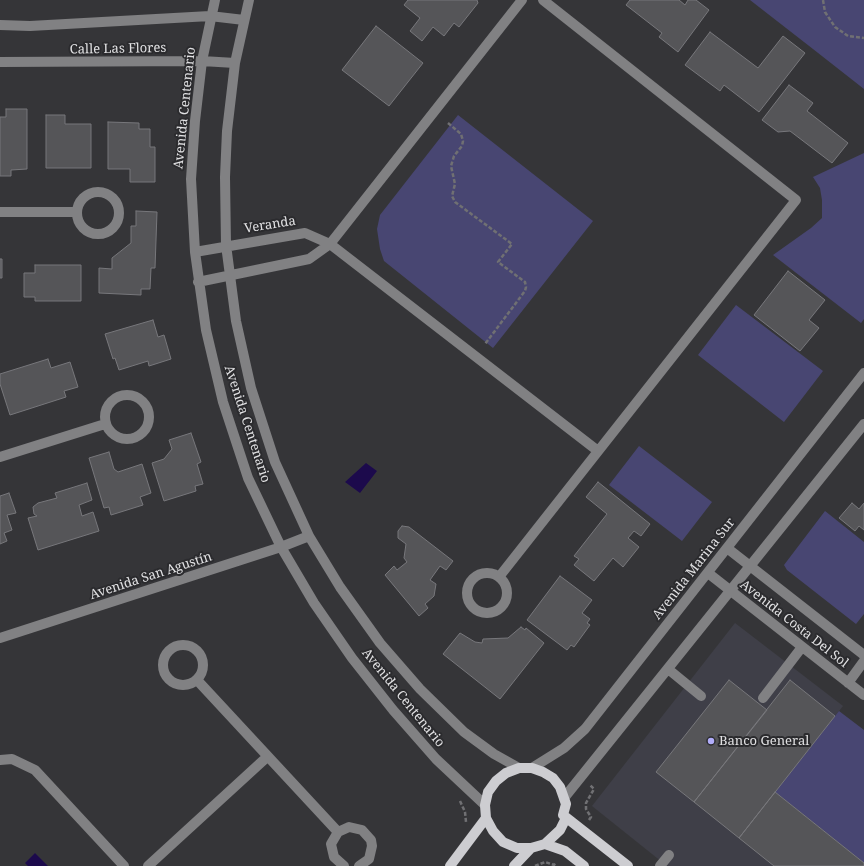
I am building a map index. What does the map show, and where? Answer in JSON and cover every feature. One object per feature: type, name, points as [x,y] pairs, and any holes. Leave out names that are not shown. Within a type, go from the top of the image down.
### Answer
[{"type":"main road","points":[[518,768],[532,768],[553,778],[560,787],[566,804],[563,815],[566,818],[560,830],[545,844],[531,848],[516,848],[503,842],[493,831],[486,818],[485,805],[488,792],[496,781],[506,773],[518,768]]},
{"type":"main road","points":[[563,815],[628,866]]},
{"type":"main road","points":[[450,866],[486,818]]},
{"type":"main road","points":[[545,844],[565,851],[584,866]]},
{"type":"main road","points":[[514,866],[531,848]]},
{"type":"street","name":"Avenida Centenario","points":[[215,0],[210,16],[202,61],[191,179],[195,252],[198,282],[206,330],[223,402],[248,478],[281,547],[314,603],[352,658],[393,710],[426,748],[485,805]]},
{"type":"street","name":"Avenida Centenario","points":[[249,0],[235,63],[227,131],[225,178],[226,245],[236,321],[251,388],[275,462],[309,536],[340,587],[380,643],[420,689],[464,732],[494,754],[518,768]]},
{"type":"street","points":[[198,282],[310,258],[330,244],[522,0]]},
{"type":"street","points":[[499,577],[796,200],[543,0]]},
{"type":"street","name":"Calle Las Flores","points":[[0,25],[30,26],[210,16],[244,20]]},
{"type":"street","name":"Calle Las Flores","points":[[0,62],[202,61],[235,63]]},
{"type":"street","points":[[98,192],[110,196],[115,201],[118,214],[117,220],[110,230],[95,234],[84,229],[80,224],[77,212],[78,205],[86,195],[98,192]]},
{"type":"street","points":[[0,212],[77,212]]},
{"type":"street","name":"Veranda","points":[[195,252],[226,245],[305,233],[330,244],[598,451]]},
{"type":"street","name":"Avenida Marina Sur","points":[[532,768],[564,748],[585,729],[864,373]]},
{"type":"street","points":[[128,394],[141,400],[148,413],[146,427],[136,437],[122,439],[115,436],[105,424],[105,410],[108,403],[120,395],[128,394]]},
{"type":"street","points":[[0,457],[105,424]]},
{"type":"street","points":[[564,798],[864,424]]},
{"type":"street","name":"Avenida San Agustín","points":[[0,638],[281,547],[309,536]]},
{"type":"street","name":"Avenida Costa Del Sol","points":[[727,548],[864,655]]},
{"type":"street","name":"Avenida Costa Del Sol","points":[[708,573],[864,696]]},
{"type":"street","points":[[184,645],[197,650],[203,662],[201,675],[197,680],[191,684],[178,685],[167,678],[163,666],[164,659],[171,649],[184,645]]},
{"type":"street","points":[[763,698],[802,648]]},
{"type":"street","points":[[848,683],[864,661]]},
{"type":"street","points":[[668,669],[701,696]]},
{"type":"street","points":[[197,680],[338,832]]},
{"type":"street","points":[[148,866],[267,757]]},
{"type":"street","points":[[0,760],[12,759],[35,770],[124,866]]},
{"type":"street","points":[[344,866],[338,863],[332,851],[334,838],[343,828],[356,827],[362,830],[370,840],[372,846],[369,859],[359,866]]},
{"type":"street","points":[[660,866],[669,855]]},
{"type":"path","points":[[823,0],[825,12],[835,27],[848,36],[864,38]]},
{"type":"path","points":[[448,123],[461,134],[463,141],[462,146],[454,156],[451,166],[455,184],[452,196],[455,202],[512,244],[498,262],[525,282],[526,287],[525,291],[485,344]]},
{"type":"path","points":[[582,777],[594,790],[586,804],[586,809],[591,816],[582,830]]},
{"type":"path","points":[[466,826],[465,812],[460,799],[468,789]]},
{"type":"shaded area","points":[[750,0],[864,0],[864,89],[813,49]]},
{"type":"shaded area","points":[[458,115],[593,221],[493,348],[384,261],[380,249],[377,229],[380,215]]},
{"type":"shaded area","points":[[864,153],[864,319],[861,323],[773,255],[811,228],[822,218],[820,188],[813,177]]},
{"type":"shaded area","points":[[736,305],[823,371],[784,422],[698,355]]},
{"type":"shaded area","points":[[639,446],[712,502],[682,541],[609,485]]},
{"type":"shaded area","points":[[366,463],[377,471],[360,493],[345,482]]},
{"type":"shaded area","points":[[825,511],[864,542],[864,614],[856,624],[787,570],[784,565]]},
{"type":"shaded area","points":[[735,623],[843,706],[775,792],[864,863],[864,866],[667,866],[592,806]]},
{"type":"shaded area","points":[[839,711],[864,730],[864,863],[775,792]]},
{"type":"shaded area","points":[[35,853],[48,866],[28,866],[25,863]]},
{"type":"building","points":[[408,0],[477,0],[478,3],[459,27],[454,23],[444,36],[433,27],[422,41],[410,31],[420,18],[404,5]]},
{"type":"building","points":[[630,0],[679,0],[685,5],[688,0],[696,0],[709,10],[678,52],[659,37],[662,33],[626,5]]},
{"type":"building","points":[[376,26],[423,63],[389,106],[342,70]]},
{"type":"building","points":[[710,32],[758,68],[783,36],[805,53],[759,112],[724,85],[720,91],[685,65]]},
{"type":"building","points":[[789,85],[813,103],[807,111],[848,143],[832,163],[790,131],[778,132],[762,120]]},
{"type":"building","points":[[6,109],[27,109],[27,169],[11,170],[11,176],[0,176],[0,117],[6,117]]},
{"type":"building","points":[[46,115],[65,115],[65,124],[91,124],[91,168],[46,168]]},
{"type":"building","points":[[108,122],[139,123],[139,129],[150,129],[150,147],[155,147],[155,182],[130,182],[130,169],[108,169]]},
{"type":"building","points":[[136,211],[157,212],[155,268],[151,268],[150,289],[141,289],[141,295],[99,293],[99,268],[112,269],[112,258],[131,243],[131,226],[136,226]]},
{"type":"building","points":[[0,259],[2,259],[2,278],[0,278]]},
{"type":"building","points":[[35,265],[81,265],[81,301],[35,301],[35,297],[24,297],[24,273],[35,273]]},
{"type":"building","points":[[788,271],[825,300],[809,320],[819,328],[800,351],[754,315]]},
{"type":"building","points":[[153,320],[158,337],[164,335],[171,359],[149,366],[148,361],[119,370],[115,358],[113,359],[105,334]]},
{"type":"building","points":[[48,359],[51,368],[70,362],[78,387],[64,391],[66,397],[10,415],[0,384],[0,374]]},
{"type":"building","points":[[191,433],[201,462],[197,464],[203,484],[195,486],[196,491],[164,501],[152,463],[164,459],[172,449],[169,440]]},
{"type":"building","points":[[109,452],[114,469],[118,472],[142,464],[151,493],[140,497],[143,505],[111,515],[109,507],[104,508],[89,458]]},
{"type":"building","points":[[598,482],[650,524],[641,536],[634,531],[628,538],[639,547],[623,567],[613,558],[594,581],[574,565],[579,559],[574,556],[607,514],[586,497]]},
{"type":"building","points":[[87,483],[92,500],[79,505],[82,516],[93,512],[99,531],[38,550],[28,518],[37,516],[34,514],[33,507],[38,503],[57,498],[55,493]]},
{"type":"building","points":[[9,493],[16,513],[7,515],[12,530],[4,533],[7,541],[0,544],[0,496]]},
{"type":"building","points":[[852,503],[859,509],[864,503],[864,530],[859,526],[855,531],[839,518]]},
{"type":"building","points":[[402,526],[409,527],[453,561],[446,570],[440,566],[430,580],[436,584],[434,596],[425,604],[428,608],[419,616],[385,575],[394,566],[397,570],[407,562],[404,558],[406,544],[398,538],[398,531]]},
{"type":"building","points":[[560,576],[592,600],[582,613],[590,619],[587,623],[590,625],[574,647],[571,645],[567,650],[527,620]]},
{"type":"building","points":[[521,627],[525,630],[526,628],[544,643],[500,699],[443,654],[460,633],[475,642],[482,643],[483,639],[508,638]]},
{"type":"building","name":"Banco General","points":[[729,680],[767,710],[694,802],[656,772]]},
{"type":"building","points":[[790,680],[835,716],[739,838],[694,802]]},
{"type":"building","points":[[775,792],[864,863],[864,866],[774,866],[739,838]]},
{"type":"place","name":"Banco General","points":[[711,741]]}]
